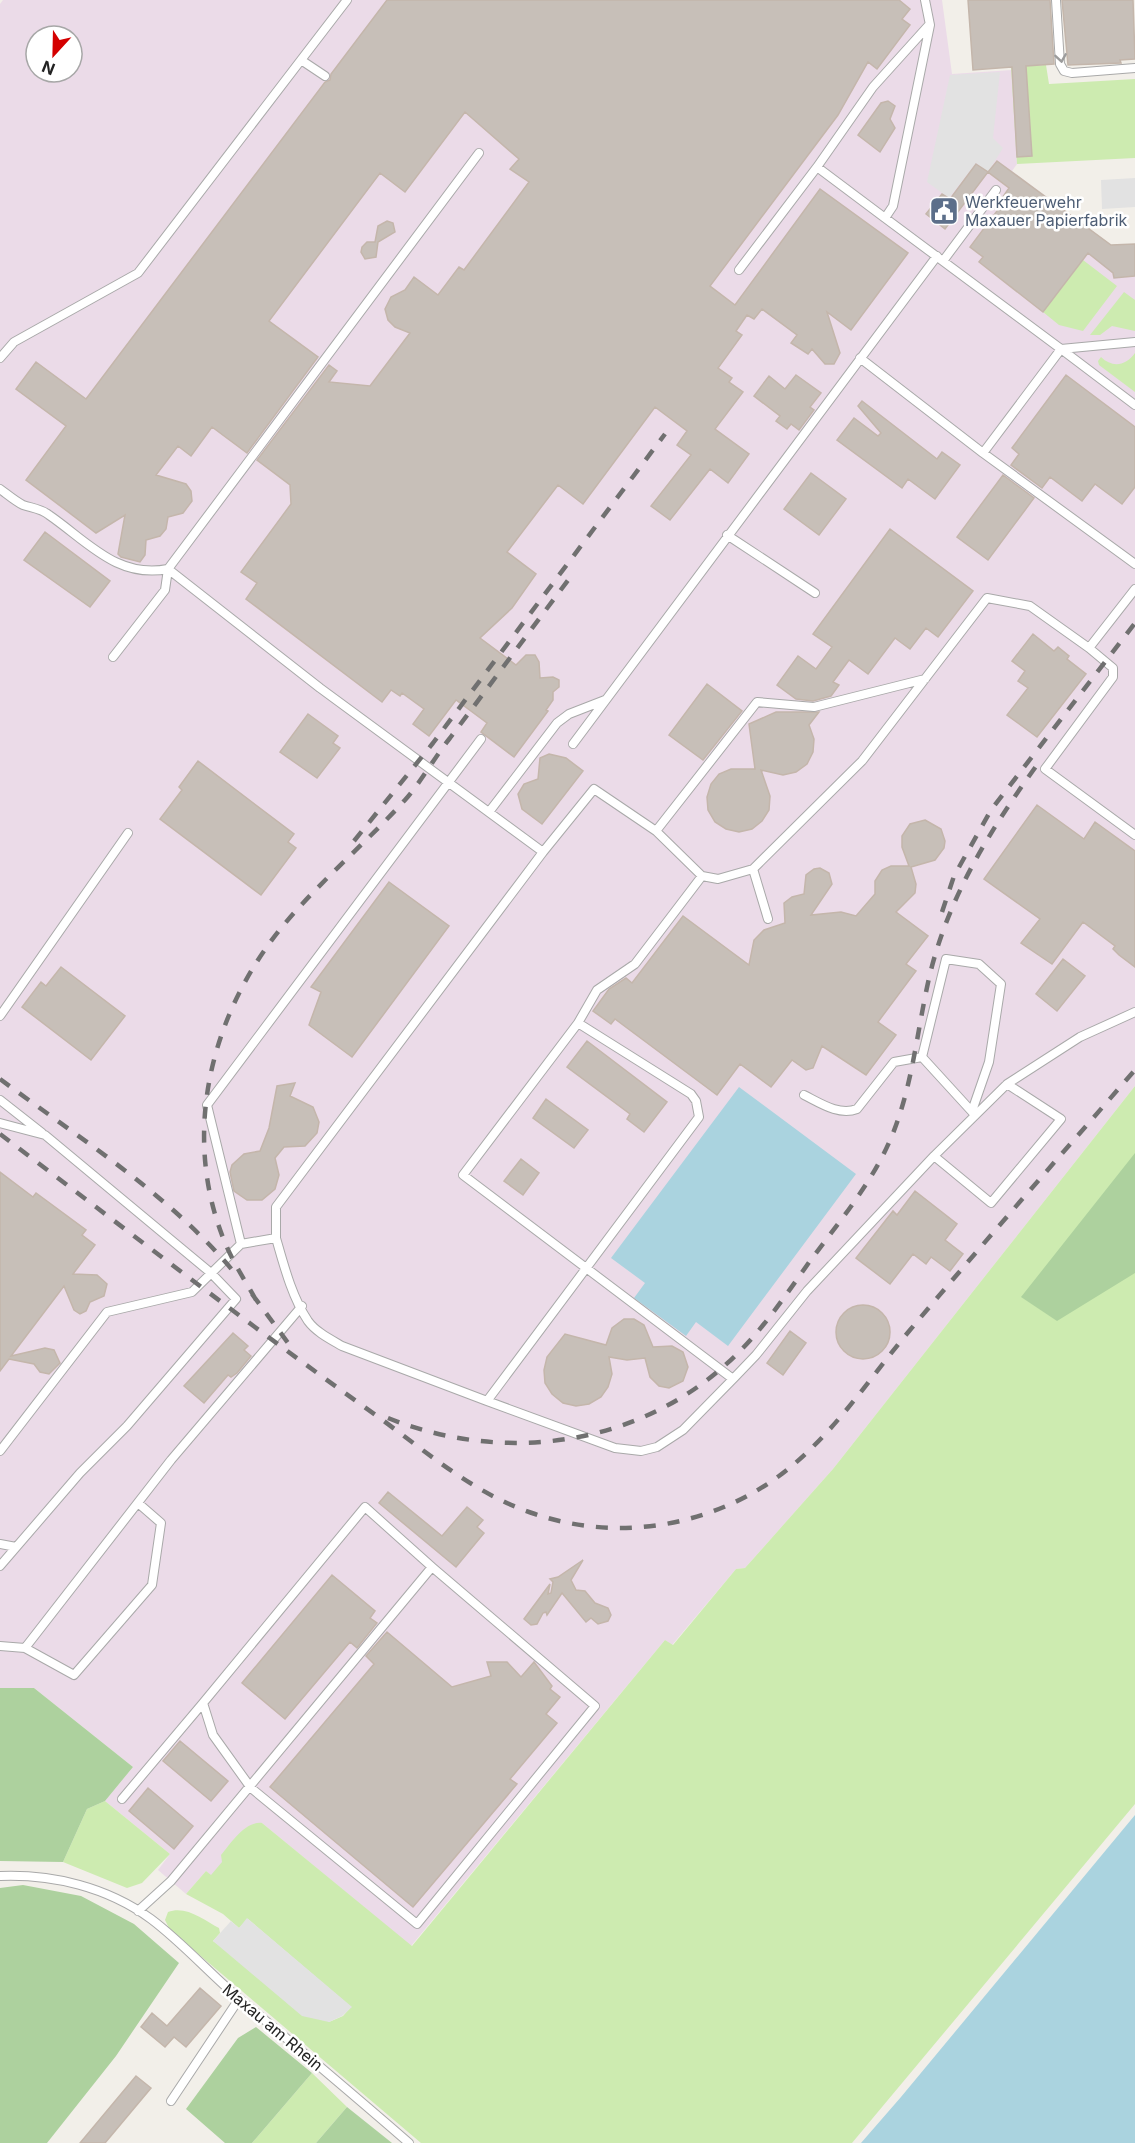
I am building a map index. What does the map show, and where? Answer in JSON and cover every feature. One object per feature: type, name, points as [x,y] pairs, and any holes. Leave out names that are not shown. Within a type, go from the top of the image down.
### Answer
[{"type":"lane","points":[[0,358],[14,342],[138,273],[347,0]]},
{"type":"lane","points":[[885,218],[893,206],[930,25],[925,0]]},
{"type":"lane","points":[[1056,0],[1060,64],[1064,71],[1072,73],[1135,68]]},
{"type":"lane","points":[[739,270],[817,167],[873,87],[930,25]]},
{"type":"lane","points":[[301,60],[325,76]]},
{"type":"lane","points":[[113,657],[165,590],[168,569],[480,153]]},
{"type":"lane","points":[[817,167],[1135,405]]},
{"type":"lane","points":[[573,744],[860,358],[996,190]]},
{"type":"lane","points":[[983,453],[1061,350],[1135,342]]},
{"type":"lane","points":[[860,358],[983,453],[1135,564]]},
{"type":"lane","points":[[0,489],[21,504],[47,513],[112,562],[131,570],[153,572],[168,569],[320,688],[543,852]]},
{"type":"lane","points":[[727,535],[815,593]]},
{"type":"lane","points":[[1089,648],[1135,589]]},
{"type":"lane","points":[[1135,835],[1045,769],[1113,677],[1113,668],[1030,606],[987,598],[862,760],[753,869],[718,879],[702,876],[656,831],[594,789],[543,852],[276,1207],[276,1238],[288,1277],[309,1322],[342,1346],[615,1448],[641,1452],[657,1447],[683,1430],[756,1355],[807,1291],[974,1113],[1007,1083],[1080,1037],[1135,1012]]},
{"type":"lane","points":[[656,831],[757,702],[814,707],[925,678]]},
{"type":"lane","points":[[489,812],[557,723],[568,714],[606,700]]},
{"type":"lane","points":[[241,1245],[207,1105],[481,739]]},
{"type":"lane","points":[[0,1016],[128,833]]},
{"type":"lane","points":[[753,869],[768,919]]},
{"type":"lane","points":[[702,876],[635,964],[597,990],[578,1023],[463,1175],[733,1379]]},
{"type":"lane","points":[[922,1056],[946,959],[979,964],[1001,984],[989,1062],[974,1113]]},
{"type":"lane","points":[[487,1401],[699,1117],[696,1101],[691,1094],[578,1023]]},
{"type":"lane","points":[[922,1056],[974,1113]]},
{"type":"lane","points":[[804,1095],[840,1111],[851,1112],[857,1109],[894,1062],[922,1056]]},
{"type":"lane","points":[[934,1156],[991,1203],[1061,1119],[1007,1083]]},
{"type":"lane","points":[[0,1100],[211,1273],[236,1299],[127,1426],[80,1473],[0,1566]]},
{"type":"lane","points":[[0,1123],[45,1135]]},
{"type":"lane","points":[[0,1450],[106,1312],[192,1292],[241,1245],[276,1238]]},
{"type":"lane","points":[[25,1648],[138,1503],[302,1306]]},
{"type":"lane","points":[[0,1647],[25,1648],[74,1675],[152,1585],[161,1524],[138,1503]]},
{"type":"lane","points":[[122,1798],[365,1508],[595,1706],[417,1924],[251,1788],[213,1734],[203,1703]]},
{"type":"lane","points":[[0,1544],[16,1547]]},
{"type":"lane","points":[[138,1911],[171,1881],[251,1788],[432,1567]]},
{"type":"lane","name":"Maxau am Rhein","points":[[0,1876],[44,1877],[67,1881],[87,1887],[152,1920],[239,1999],[408,2143]]},
{"type":"lane","points":[[171,2101],[239,1999]]},
{"type":"shaded area","points":[[3,0],[942,0],[952,74],[1012,70],[1017,164],[1012,171],[1111,245],[1135,244],[1135,1086],[833,1469],[745,1568],[736,1569],[672,1645],[665,1640],[411,1946],[262,1823],[211,1876],[206,1871],[186,1894],[158,1870],[170,1854],[105,1801],[133,1767],[34,1688],[0,1688],[0,4]]},
{"type":"shaded area","points":[[1000,72],[993,138],[1003,148],[988,172],[976,163],[949,198],[927,182],[950,75]]},
{"type":"shaded area","points":[[1135,178],[1135,207],[1102,209],[1101,180]]},
{"type":"shaded area","points":[[247,1918],[352,2007],[342,2016],[329,2022],[302,2016],[213,1941],[231,1921],[239,1928]]},
{"type":"green space","points":[[1046,65],[1049,84],[1135,79],[1135,158],[1017,164],[1011,67]]},
{"type":"green space","points":[[1083,260],[1117,286],[1083,331],[1059,325],[1043,312]]},
{"type":"green space","points":[[1124,292],[1135,300],[1135,331],[1112,326],[1100,335],[1090,335]]},
{"type":"green space","points":[[1135,353],[1135,392],[1099,365],[1098,361],[1101,357],[1110,363],[1119,364],[1127,361]]},
{"type":"green space","points":[[1135,1086],[1135,1804],[852,2143],[421,2143],[170,1930],[165,1920],[168,1912],[181,1910],[195,1914],[219,1928],[220,1933],[213,1941],[329,2022],[343,2016],[351,2007],[248,1919],[239,1928],[223,1914],[186,1894],[206,1871],[211,1875],[222,1862],[221,1855],[244,1829],[256,1823],[262,1823],[412,1946],[665,1640],[673,1645],[736,1569],[745,1568],[833,1469]]},
{"type":"green space","points":[[1135,1153],[1135,1273],[1057,1321],[1021,1297]]},
{"type":"green space","points":[[0,1688],[34,1688],[133,1767],[105,1801],[87,1809],[63,1862],[0,1861]]},
{"type":"green space","points":[[105,1801],[170,1854],[142,1883],[127,1888],[63,1862],[87,1809]]},
{"type":"green space","points":[[23,1885],[81,1896],[134,1924],[179,1963],[116,2056],[47,2143],[0,2143],[0,1888]]},
{"type":"green space","points":[[256,2027],[312,2073],[252,2143],[225,2143],[186,2109],[238,2038]]},
{"type":"green space","points":[[312,2073],[347,2107],[316,2143],[252,2143]]},
{"type":"green space","points":[[347,2107],[392,2143],[316,2143]]},
{"type":"water","points":[[739,1087],[856,1174],[728,1346],[696,1322],[686,1336],[634,1298],[645,1283],[611,1258]]},
{"type":"water","points":[[1135,1815],[1135,2143],[861,2143],[901,2097]]},
{"type":"building","points":[[387,0],[899,0],[910,9],[902,19],[910,25],[877,69],[868,62],[838,115],[710,286],[735,305],[820,189],[908,253],[851,330],[827,312],[840,353],[834,364],[825,364],[812,349],[808,354],[791,343],[797,335],[762,309],[754,319],[747,315],[736,331],[742,335],[718,368],[732,378],[729,382],[743,392],[715,429],[749,454],[728,483],[710,469],[670,520],[651,506],[691,455],[677,445],[687,431],[655,407],[583,504],[558,485],[507,552],[536,574],[512,608],[480,638],[516,665],[526,655],[535,655],[539,662],[540,678],[553,677],[559,680],[559,687],[553,692],[553,700],[546,710],[548,711],[514,757],[481,732],[487,723],[456,700],[429,736],[413,724],[424,709],[402,693],[400,696],[391,690],[382,702],[246,599],[257,583],[241,572],[291,504],[290,485],[257,460],[329,365],[337,371],[329,382],[370,386],[410,333],[395,327],[388,320],[385,309],[391,297],[405,290],[414,277],[438,295],[459,267],[464,270],[529,182],[510,169],[519,159],[465,112],[405,192],[380,173],[269,321],[318,357],[247,453],[212,427],[191,456],[178,446],[156,475],[186,484],[191,491],[192,501],[183,513],[168,517],[166,529],[160,536],[146,540],[145,555],[140,562],[118,554],[125,515],[96,533],[26,480],[66,426],[16,389],[36,362],[86,399],[325,82],[330,80],[331,74]]},
{"type":"building","points":[[968,0],[1050,0],[1054,64],[1026,66],[1032,156],[1017,157],[1012,67],[973,70]]},
{"type":"building","points":[[1062,0],[1133,0],[1135,59],[1120,60],[1121,63],[1068,65]]},
{"type":"building","points":[[888,101],[895,106],[890,119],[895,128],[880,152],[858,135],[881,103]]},
{"type":"building","points":[[997,161],[1111,245],[1135,244],[1135,276],[1114,278],[1113,273],[1088,253],[1043,312],[979,262],[983,257],[970,247],[1003,203],[1000,201],[1009,188],[988,172]]},
{"type":"building","points":[[976,164],[988,172],[945,229],[926,214],[942,194],[950,199]]},
{"type":"building","points":[[387,221],[393,223],[395,232],[378,242],[376,257],[365,259],[361,252],[362,247],[367,242],[375,242],[378,226]]},
{"type":"building","points":[[796,375],[821,393],[810,407],[814,410],[799,430],[791,424],[787,429],[776,421],[780,416],[754,396],[769,376],[785,389]]},
{"type":"building","points":[[1066,375],[1135,427],[1135,487],[1122,504],[1095,484],[1082,501],[1050,477],[1042,488],[1011,465],[1019,454],[1012,448]]},
{"type":"building","points":[[862,401],[937,459],[942,452],[960,465],[935,499],[908,479],[902,488],[837,440],[854,418],[878,436],[881,433],[858,406]]},
{"type":"building","points":[[811,473],[846,499],[819,535],[784,509]]},
{"type":"building","points":[[1003,475],[1034,498],[988,560],[957,537]]},
{"type":"building","points":[[890,529],[973,591],[938,637],[926,628],[910,649],[895,638],[868,674],[849,660],[833,682],[839,685],[831,696],[813,701],[796,699],[777,685],[798,656],[816,669],[832,647],[813,634]]},
{"type":"building","points":[[45,532],[110,581],[90,607],[24,560]]},
{"type":"building","points":[[1033,634],[1054,651],[1058,647],[1069,656],[1067,659],[1086,674],[1037,737],[1007,715],[1028,688],[1018,681],[1025,671],[1012,661]]},
{"type":"building","points":[[707,684],[742,711],[703,760],[669,735]]},
{"type":"building","points":[[776,712],[819,712],[809,725],[814,739],[813,752],[807,764],[796,772],[783,775],[761,770],[770,796],[769,810],[762,821],[752,829],[739,832],[726,829],[715,822],[708,810],[707,797],[711,784],[719,774],[731,769],[755,769],[749,724]]},
{"type":"building","points":[[308,714],[338,736],[333,743],[340,748],[317,778],[280,752]]},
{"type":"building","points":[[549,754],[566,758],[583,771],[542,824],[522,809],[518,794],[524,784],[538,779],[540,758]]},
{"type":"building","points":[[198,761],[294,834],[288,842],[296,848],[261,895],[160,819],[182,790],[179,787]]},
{"type":"building","points":[[1037,805],[1084,839],[1095,822],[1135,851],[1135,967],[1113,949],[1115,946],[1083,922],[1052,964],[1021,943],[1040,919],[984,879]]},
{"type":"building","points":[[925,820],[941,829],[945,841],[944,848],[935,860],[911,867],[916,884],[915,893],[896,912],[928,936],[906,964],[916,971],[878,1022],[896,1035],[866,1075],[822,1046],[813,1068],[806,1070],[792,1060],[771,1087],[740,1064],[717,1095],[615,1019],[611,1024],[593,1011],[609,989],[626,978],[632,983],[683,916],[749,965],[754,940],[764,930],[785,923],[784,903],[792,897],[804,894],[806,875],[814,869],[820,868],[829,873],[832,884],[811,915],[841,912],[856,916],[875,894],[875,881],[882,870],[891,866],[909,866],[902,847],[902,836],[910,824]]},
{"type":"building","points":[[389,882],[449,926],[352,1057],[309,1025],[321,992],[311,987]]},
{"type":"building","points":[[1063,959],[1085,976],[1057,1011],[1036,994]]},
{"type":"building","points":[[61,967],[125,1016],[91,1060],[22,1007],[41,982],[46,986]]},
{"type":"building","points":[[587,1041],[667,1102],[644,1132],[627,1119],[630,1114],[567,1067]]},
{"type":"building","points":[[295,1083],[290,1096],[313,1107],[319,1122],[317,1133],[305,1146],[284,1147],[275,1158],[279,1175],[275,1189],[262,1200],[247,1200],[234,1191],[230,1172],[232,1165],[244,1154],[260,1151],[269,1128],[277,1086]]},
{"type":"building","points":[[546,1099],[588,1130],[574,1148],[533,1118]]},
{"type":"building","points":[[521,1159],[539,1173],[523,1195],[504,1181]]},
{"type":"building","points":[[0,1172],[33,1197],[36,1193],[86,1230],[82,1235],[95,1245],[73,1274],[97,1275],[107,1284],[104,1296],[90,1302],[86,1311],[80,1314],[74,1310],[64,1286],[11,1356],[45,1348],[54,1350],[60,1363],[49,1374],[40,1372],[34,1364],[9,1359],[0,1371]]},
{"type":"building","points":[[915,1191],[957,1224],[945,1240],[963,1254],[950,1271],[931,1257],[926,1264],[913,1254],[890,1284],[856,1258],[893,1211],[897,1215]]},
{"type":"building","points":[[863,1305],[873,1307],[882,1313],[888,1322],[890,1332],[888,1342],[882,1351],[873,1357],[863,1359],[853,1357],[844,1351],[838,1342],[836,1332],[838,1322],[844,1313],[853,1307]]},
{"type":"building","points":[[624,1319],[634,1319],[644,1325],[653,1347],[672,1346],[683,1352],[688,1367],[683,1381],[669,1388],[659,1386],[650,1377],[645,1358],[627,1360],[609,1357],[612,1374],[608,1387],[601,1397],[589,1404],[576,1406],[563,1403],[552,1394],[545,1383],[544,1370],[547,1357],[565,1334],[606,1345],[612,1328]]},
{"type":"building","points":[[790,1331],[806,1343],[783,1375],[767,1363]]},
{"type":"building","points":[[233,1333],[248,1346],[244,1350],[251,1356],[237,1373],[231,1377],[228,1375],[204,1403],[184,1386]]},
{"type":"building","points":[[388,1492],[442,1536],[467,1507],[483,1520],[477,1527],[484,1533],[456,1567],[379,1503]]},
{"type":"building","points":[[583,1560],[571,1580],[576,1590],[585,1591],[595,1603],[608,1608],[611,1615],[608,1621],[598,1624],[591,1618],[586,1622],[562,1593],[547,1615],[546,1612],[543,1613],[537,1624],[531,1625],[524,1619],[550,1584],[548,1594],[551,1593],[553,1582],[550,1579],[558,1577]]},
{"type":"building","points":[[332,1575],[375,1611],[370,1618],[377,1623],[357,1648],[350,1642],[285,1719],[242,1683]]},
{"type":"building","points":[[387,1632],[452,1687],[491,1676],[487,1662],[507,1662],[521,1677],[534,1662],[552,1686],[550,1689],[560,1697],[546,1714],[557,1723],[510,1779],[517,1784],[413,1907],[270,1787],[374,1664],[366,1656]]},
{"type":"building","points":[[180,1741],[228,1781],[211,1801],[163,1761]]},
{"type":"building","points":[[148,1788],[193,1826],[174,1849],[129,1811]]},
{"type":"building","points":[[200,1988],[221,2006],[186,2047],[174,2037],[165,2047],[141,2027],[152,2013],[167,2026]]},
{"type":"building","points":[[136,2076],[151,2088],[105,2143],[80,2143]]},
{"type":"railway","points":[[354,841],[433,743],[665,434]]},
{"type":"railway","points":[[256,1300],[226,1245],[212,1204],[205,1162],[205,1120],[210,1078],[221,1038],[236,999],[257,962],[282,927],[311,894],[411,793],[569,579]]},
{"type":"railway","points":[[942,912],[954,876],[991,810],[1135,623]]},
{"type":"railway","points":[[388,1418],[433,1433],[480,1441],[527,1443],[574,1438],[619,1426],[662,1408],[702,1384],[749,1342],[768,1320],[843,1217],[883,1155],[905,1098],[930,974],[948,918],[988,839],[1037,765]]},
{"type":"railway","points":[[0,1134],[271,1339],[467,1481],[511,1505],[535,1514],[598,1527],[630,1528],[662,1525],[693,1518],[723,1507],[752,1493],[798,1461],[833,1426],[910,1330],[1135,1070]]},
{"type":"railway","points":[[0,1079],[152,1192],[208,1243],[233,1271]]},
{"type":"railway","points":[[252,1294],[291,1347]]},
{"type":"place","name":"Werkfeuerwehr Maxauer Papierfabrik","points":[[944,211]]}]
